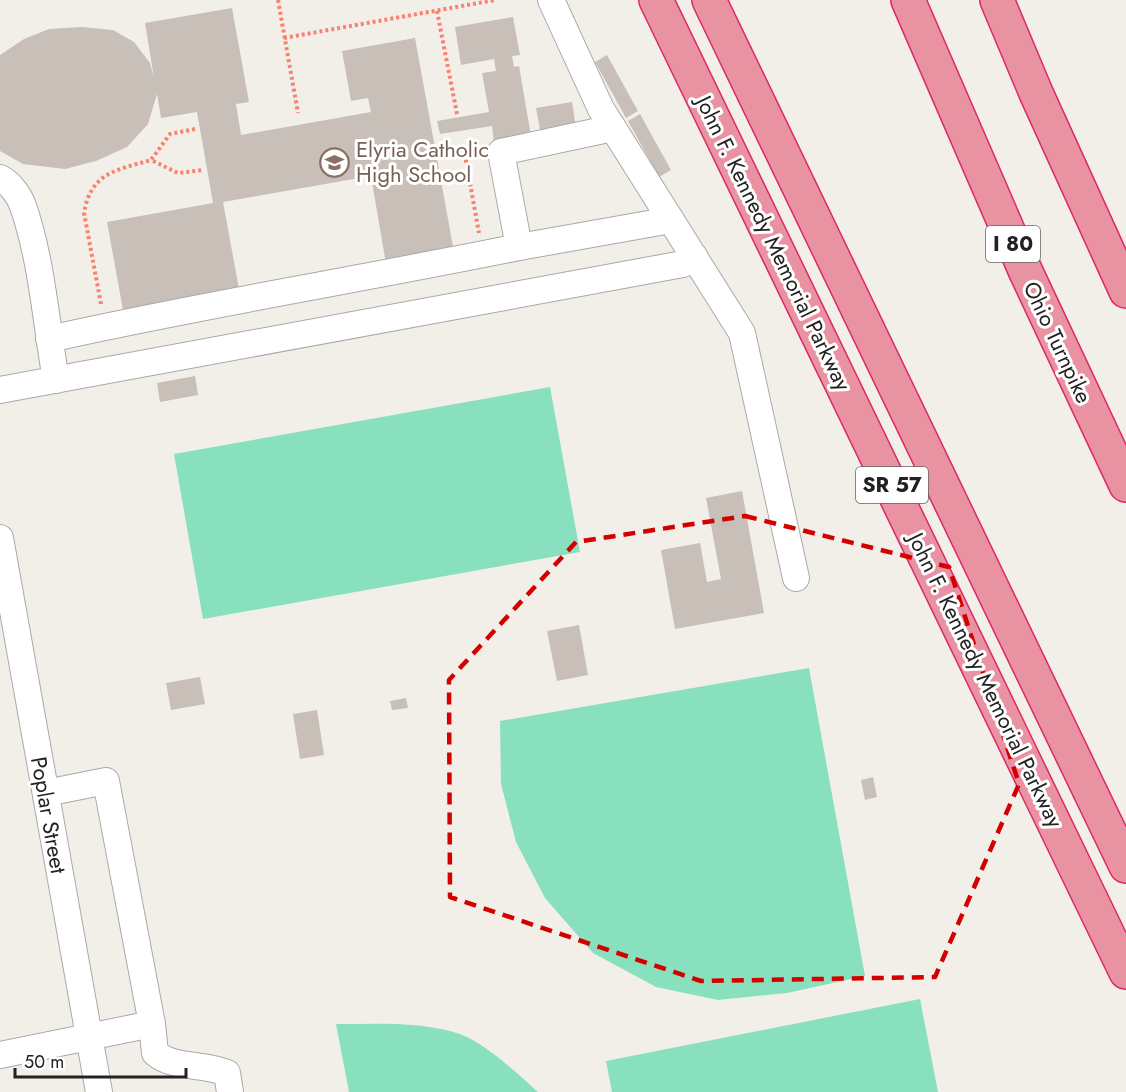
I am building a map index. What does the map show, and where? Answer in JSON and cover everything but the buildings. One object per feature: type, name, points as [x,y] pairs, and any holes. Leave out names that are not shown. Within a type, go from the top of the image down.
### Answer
[{"type":"highway","name":"John F. Kennedy Memorial Parkway","points":[[656,0],[1126,972]]},
{"type":"highway","name":"John F. Kennedy Memorial Parkway","points":[[709,0],[1126,866]]},
{"type":"highway","name":"Ohio Turnpike","points":[[908,0],[1025,270],[1126,485]]},
{"type":"highway","points":[[997,0],[1036,93],[1126,291]]},
{"type":"street","points":[[551,0],[601,109],[742,333],[796,578]]},
{"type":"street","points":[[519,247],[501,152],[613,128]]},
{"type":"street","points":[[0,178],[7,182],[22,204],[33,245],[56,380]]},
{"type":"street","points":[[49,339],[165,313],[409,270],[519,247],[671,220]]},
{"type":"street","points":[[0,390],[683,264],[694,256]]},
{"type":"street","name":"Poplar Street","points":[[0,538],[99,1092]]},
{"type":"street","points":[[46,793],[106,781],[152,1024],[155,1053],[165,1061],[212,1066],[227,1073],[230,1092]]},
{"type":"street","points":[[0,1055],[152,1024]]},
{"type":"path","points":[[278,0],[298,113]]},
{"type":"path","points":[[285,38],[495,0]]},
{"type":"path","points":[[437,11],[457,114]]},
{"type":"path","points":[[101,305],[84,213],[87,198],[96,182],[114,170],[151,160],[170,134],[195,129]]},
{"type":"path","points":[[151,160],[178,173],[203,170]]},
{"type":"highlighted area","points":[[745,516],[949,567],[1019,784],[935,977],[701,981],[450,897],[449,680],[576,542]]},
{"type":"green space","points":[[550,387],[580,552],[203,619],[174,454]]},
{"type":"green space","points":[[809,668],[865,976],[787,993],[718,1000],[656,987],[593,953],[545,898],[516,842],[501,784],[500,721]]},
{"type":"green space","points":[[920,999],[938,1092],[612,1092],[606,1061]]},
{"type":"green space","points":[[336,1024],[414,1025],[460,1034],[480,1044],[538,1092],[349,1092]]},
{"type":"place","name":"Elyria Catholic High School","points":[[335,162]]}]
